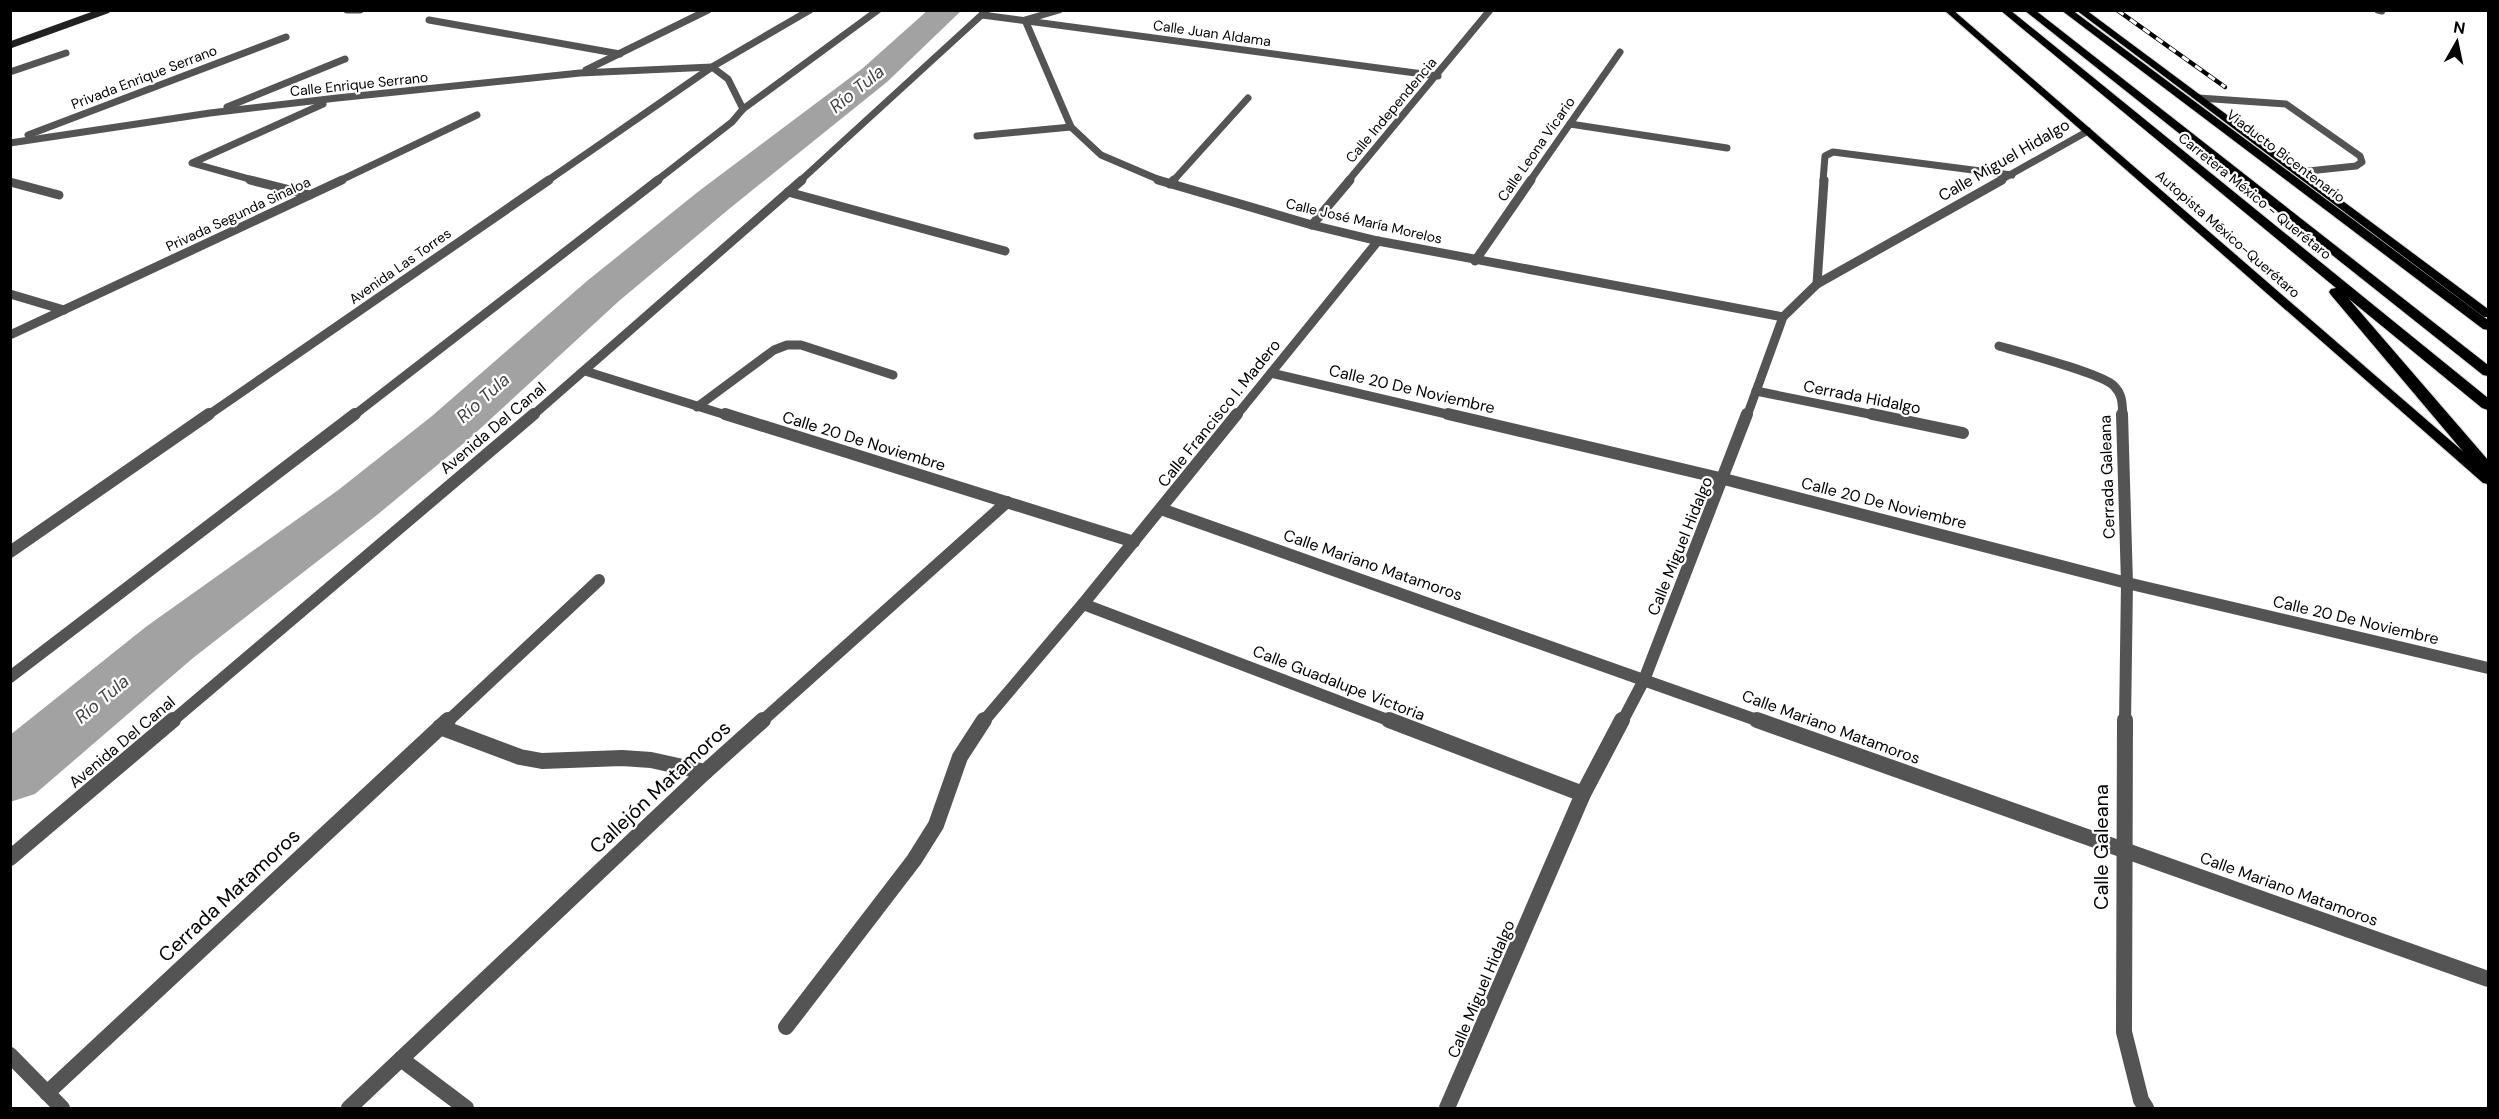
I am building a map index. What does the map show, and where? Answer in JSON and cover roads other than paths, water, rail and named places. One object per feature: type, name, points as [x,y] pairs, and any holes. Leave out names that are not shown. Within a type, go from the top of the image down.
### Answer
[{"type":"highway","name":"Carretera México - Querétaro","points":[[2004,10],[2488,405]]},
{"type":"highway","name":"Carretera México - Querétaro","points":[[2028,10],[2488,372]]},
{"type":"highway","name":"Viaducto Bicentenario","points":[[2065,10],[2488,326]]},
{"type":"highway","points":[[2306,256],[2488,470]]},
{"type":"main road","name":"Autopista México-Querétaro","points":[[1948,10],[2488,480]]},
{"type":"main road","points":[[2080,10],[2488,314]]},
{"type":"street","points":[[10,45],[107,10]]},
{"type":"street","points":[[347,10],[360,10]]},
{"type":"street","points":[[580,73],[708,10]]},
{"type":"street","name":"Avenida Las Torres","points":[[10,552],[712,67],[810,10]]},
{"type":"street","points":[[10,677],[433,355],[732,122],[743,109],[878,10]]},
{"type":"street","points":[[1025,20],[1059,10]]},
{"type":"street","name":"Calle Independencia","points":[[1312,225],[1438,76],[1490,10]]},
{"type":"street","name":"Calle Juan Aldama","points":[[984,13],[1438,76]]},
{"type":"street","name":"Avenida Del Canal","points":[[10,858],[585,371],[788,192],[984,13]]},
{"type":"street","points":[[429,20],[620,54]]},
{"type":"street","name":"Calle José María Morelos","points":[[1025,20],[1071,127],[1101,155],[1132,170],[1170,184],[1312,225],[1378,241],[1783,317]]},
{"type":"street","name":"Privada Enrique Serrano","points":[[10,142],[286,37]]},
{"type":"street","name":"Calle Leona Vicario","points":[[1475,261],[1620,52]]},
{"type":"street","points":[[10,72],[66,53]]},
{"type":"street","points":[[210,114],[345,59]]},
{"type":"street","points":[[712,67],[728,79],[743,109]]},
{"type":"street","name":"Calle Enrique Serrano","points":[[10,142],[337,98],[580,73],[712,67]]},
{"type":"street","points":[[310,195],[192,163],[337,98]]},
{"type":"street","points":[[1170,184],[1248,98]]},
{"type":"street","points":[[2199,98],[2286,104],[2360,156],[2362,162],[2356,166],[2299,172]]},
{"type":"street","name":"Privada Segunda Sinaloa","points":[[10,335],[477,115]]},
{"type":"street","points":[[1570,123],[1727,148]]},
{"type":"street","points":[[977,136],[1071,127]]},
{"type":"street","name":"Calle Miguel Hidalgo","points":[[1447,1108],[1584,794],[1644,680],[1724,479],[1783,317],[1817,284],[2088,131]]},
{"type":"street","points":[[1817,284],[1825,156],[1833,152],[2012,175]]},
{"type":"street","points":[[10,182],[58,195]]},
{"type":"street","points":[[788,192],[1005,251]]},
{"type":"street","name":"Calle Francisco I. Madero","points":[[786,1027],[914,861],[936,825],[960,757],[978,726],[1083,604],[1378,241]]},
{"type":"street","points":[[10,294],[64,310]]},
{"type":"street","points":[[697,407],[774,350],[788,345],[801,345],[893,375]]},
{"type":"street","name":"Cerrada Galeana","points":[[1999,346],[2093,375],[2113,384],[2122,397],[2127,583]]},
{"type":"street","name":"Calle 20 De Noviembre","points":[[585,371],[1134,542]]},
{"type":"street","name":"Calle 20 De Noviembre","points":[[1271,373],[1724,479],[2127,583],[2488,668]]},
{"type":"street","name":"Cerrada Hidalgo","points":[[1756,390],[1963,433]]},
{"type":"street","name":"Callejón Matamoros","points":[[349,1108],[705,772],[1007,502]]},
{"type":"street","name":"Calle Mariano Matamoros","points":[[1161,509],[2488,979]]},
{"type":"street","name":"Cerrada Matamoros","points":[[47,1093],[599,580]]},
{"type":"street","name":"Calle Galeana","points":[[2127,583],[2123,850],[2124,1032],[2141,1100],[2146,1108]]},
{"type":"street","name":"Calle Guadalupe Victoria","points":[[1083,604],[1584,794]]},
{"type":"street","points":[[440,727],[520,757],[542,761],[622,758],[651,760],[705,772]]},
{"type":"street","points":[[10,1055],[62,1108]]},
{"type":"street","points":[[401,1059],[466,1108]]},
{"type":"waterway","name":"Río Tula","points":[[10,775],[170,642],[357,503],[451,427],[603,291],[714,200],[875,75],[947,10]]},
{"type":"railway","points":[[2117,10],[2225,87]]}]
